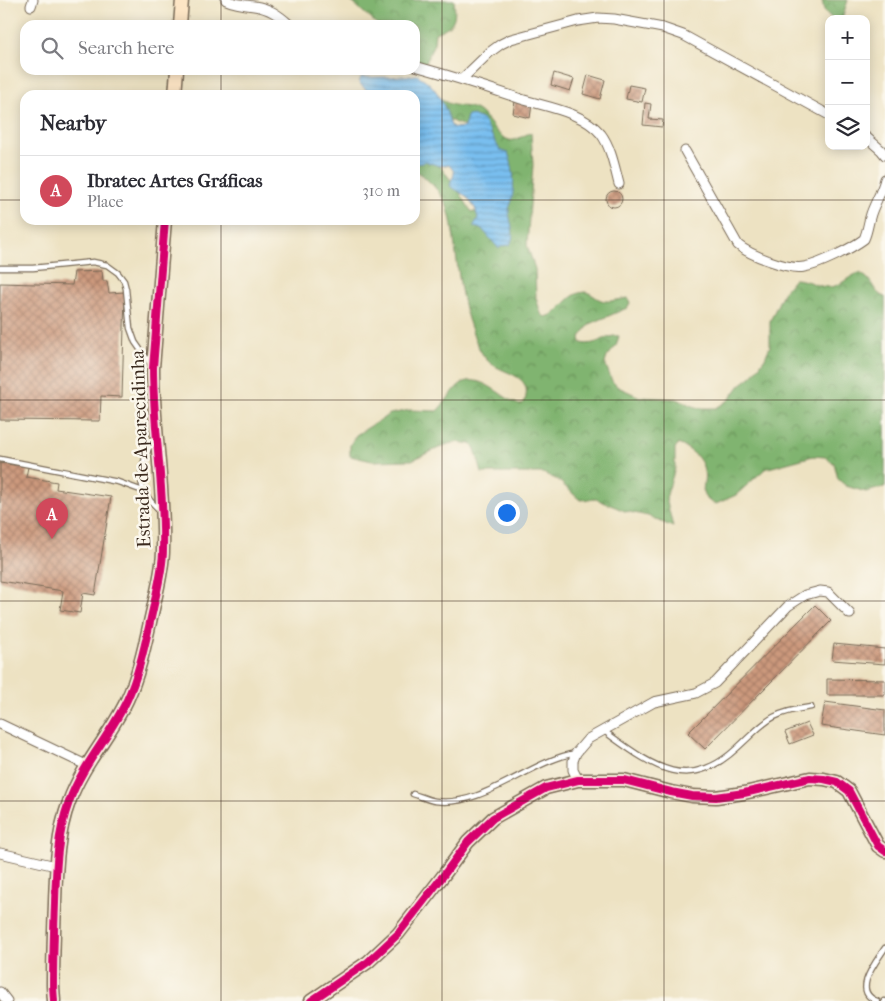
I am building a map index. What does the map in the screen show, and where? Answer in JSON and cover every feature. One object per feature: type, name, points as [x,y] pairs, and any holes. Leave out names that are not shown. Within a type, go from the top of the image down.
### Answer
[{"type":"street","points":[[180,20],[182,0]]},
{"type":"street","points":[[226,0],[238,5],[255,6],[274,12],[284,20]]},
{"type":"street","points":[[462,79],[490,52],[511,39],[578,20],[614,19],[664,28],[682,35],[825,113]]},
{"type":"street","points":[[420,67],[558,110],[584,121],[595,128],[602,136],[619,184]]},
{"type":"street","points":[[175,90],[177,75]]},
{"type":"street","points":[[870,140],[885,156]]},
{"type":"street","points":[[685,151],[738,245],[745,251],[795,267],[812,265],[864,238],[885,179]]},
{"type":"street","name":"Estrada de Aparecidinha","points":[[54,1001],[52,986],[56,866],[61,829],[69,802],[86,765],[127,699],[138,667],[153,607],[163,551],[163,514],[153,392],[153,368],[164,225]]},
{"type":"street","points":[[578,780],[572,770],[572,761],[576,753],[588,740],[654,702],[696,693],[715,683],[788,606],[805,595],[820,590],[828,592],[850,614]]},
{"type":"street","points":[[0,724],[86,765]]},
{"type":"street","points":[[311,1001],[368,962],[398,934],[468,842],[494,818],[546,788],[578,780],[624,780],[671,792],[716,798],[744,794],[810,778],[824,779],[837,782],[849,791],[878,846],[885,851]]},
{"type":"street","points":[[0,854],[56,866]]},
{"type":"street","name":"Estrada de Aparecidinha","points":[[48,1001],[52,986]]},
{"type":"street","points":[[0,992],[7,1001]]},
{"type":"lane","points":[[0,268],[33,268],[93,262],[108,265],[124,281],[130,328],[135,342],[153,368]]},
{"type":"lane","points":[[143,491],[142,473],[146,457],[156,433]]},
{"type":"lane","points":[[0,459],[101,478],[143,491],[163,514]]},
{"type":"lane","points":[[604,731],[647,761],[679,773],[690,773],[704,770],[717,764],[736,750],[766,721],[777,714],[790,710],[811,708]]},
{"type":"lane","points":[[413,794],[434,801],[450,801],[465,798],[489,790],[552,759],[576,753]]},
{"type":"lane","points":[[877,1001],[872,999],[866,992],[865,982],[885,948]]},
{"type":"green space","points":[[348,0],[454,0],[455,12],[453,21],[447,27],[435,33],[434,43],[426,63],[420,65],[420,20],[372,20]]},
{"type":"green space","points":[[822,0],[848,0],[843,15],[828,15],[824,10]]},
{"type":"green space","points":[[439,98],[450,104],[477,110],[500,135],[509,140],[514,140],[531,133],[533,165],[527,245],[535,269],[536,298],[541,314],[545,317],[551,315],[578,293],[589,293],[604,301],[628,298],[630,303],[627,308],[590,324],[580,337],[581,343],[587,344],[619,336],[616,346],[607,357],[605,363],[612,381],[618,387],[640,397],[677,399],[698,408],[716,408],[729,400],[740,385],[753,375],[765,358],[770,346],[770,321],[784,291],[794,279],[830,287],[838,285],[860,273],[866,277],[877,292],[885,297],[885,487],[866,492],[846,486],[838,479],[834,463],[825,457],[813,456],[765,469],[736,495],[716,504],[706,498],[704,494],[705,476],[701,462],[691,451],[678,444],[675,448],[675,468],[666,498],[673,527],[648,516],[625,511],[596,499],[580,500],[558,480],[543,473],[482,473],[475,449],[471,444],[458,442],[448,444],[412,460],[372,461],[350,456],[350,445],[356,435],[390,414],[410,410],[437,411],[457,387],[465,382],[481,383],[513,402],[520,405],[524,403],[526,393],[525,386],[521,380],[493,365],[487,360],[478,346],[463,300],[448,209],[435,187],[420,174],[420,156],[440,166],[457,188],[471,211],[490,217],[472,127],[453,122],[444,112]]},
{"type":"water","points":[[417,75],[424,79],[439,96],[451,126],[455,128],[464,127],[467,116],[473,115],[483,120],[500,150],[508,153],[512,164],[514,182],[509,210],[513,232],[510,245],[502,246],[499,249],[482,229],[473,227],[478,218],[475,208],[466,196],[450,186],[454,171],[449,165],[439,166],[425,161],[420,163],[420,90],[367,90],[359,83],[361,77]]},
{"type":"building","points":[[554,73],[574,79],[570,91],[551,85]]},
{"type":"building","points":[[588,75],[605,80],[600,99],[583,94]]},
{"type":"building","points":[[629,85],[645,88],[642,102],[626,99]]},
{"type":"building","points":[[515,101],[532,104],[530,118],[513,114]]},
{"type":"building","points":[[645,103],[651,104],[649,119],[663,120],[662,127],[643,125]]},
{"type":"building","points":[[611,191],[617,191],[622,196],[620,205],[611,207],[606,202],[606,196]]},
{"type":"building","points":[[102,271],[103,281],[107,281],[109,293],[125,292],[122,397],[101,396],[100,421],[0,420],[0,283],[72,285],[74,272]]},
{"type":"building","points":[[0,463],[28,467],[26,477],[57,482],[56,489],[111,497],[95,595],[83,593],[80,613],[60,610],[63,591],[0,581]]},
{"type":"building","points":[[815,605],[831,621],[705,749],[688,733]]},
{"type":"building","points":[[834,644],[885,649],[885,664],[832,660]]},
{"type":"building","points":[[827,679],[885,680],[885,695],[827,695]]},
{"type":"building","points":[[825,702],[885,710],[885,735],[821,726]]},
{"type":"building","points":[[807,723],[813,735],[790,744],[785,732]]},
{"type":"cycle path","points":[[54,1001],[53,965],[56,877],[62,826],[69,802],[81,776],[113,726],[132,689],[145,644],[162,565],[162,504],[153,368],[165,225]]},
{"type":"cycle path","points":[[311,1001],[368,962],[398,934],[468,842],[493,818],[546,788],[578,780],[624,780],[692,796],[716,797],[744,793],[810,778],[824,779],[837,782],[849,791],[878,846],[885,851]]},
{"type":"place","name":"Ibratec Artes Gráficas","points":[[52,539]]}]
